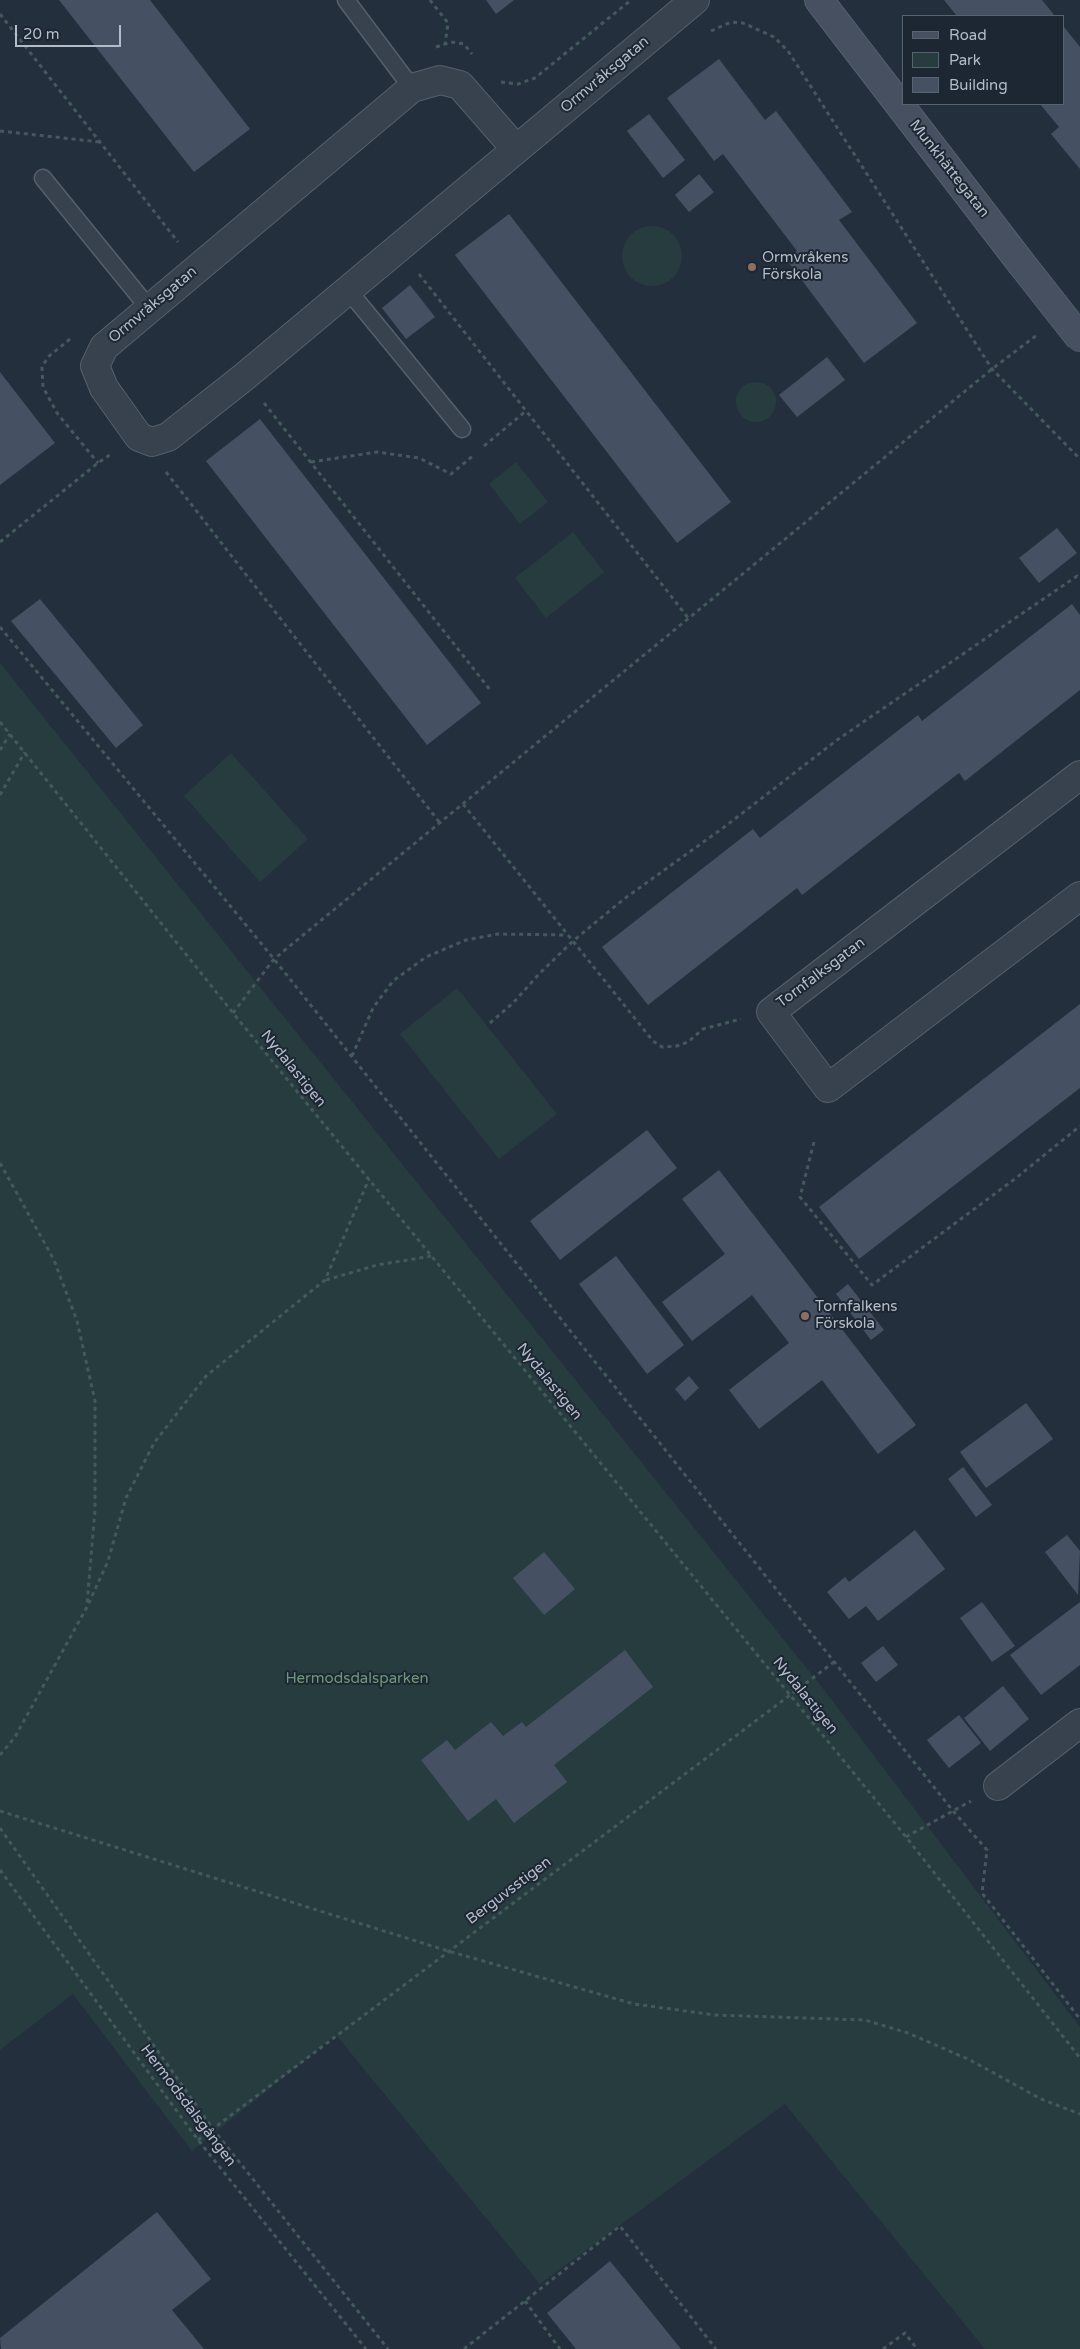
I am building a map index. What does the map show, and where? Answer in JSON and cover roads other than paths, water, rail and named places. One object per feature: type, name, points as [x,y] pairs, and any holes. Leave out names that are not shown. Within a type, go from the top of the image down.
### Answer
[{"type":"main road","name":"Munkhättegatan","points":[[819,0],[1080,338]]},
{"type":"street","name":"Ormvråksgatan","points":[[516,149],[460,85],[440,80],[412,88],[148,308],[104,347],[95,366],[104,388],[139,437],[152,442],[168,437],[244,377],[692,3]]},
{"type":"street","name":"Tornfalksgatan","points":[[1080,775],[770,1012],[828,1088],[1080,896]]},
{"type":"street","points":[[998,1786],[1080,1723]]},
{"type":"lane","points":[[346,0],[412,88]]},
{"type":"lane","points":[[44,178],[148,308]]},
{"type":"lane","points":[[348,290],[462,430]]},
{"type":"place","name":"Ormvråkens Förskola","points":[[752,267]]},
{"type":"place","name":"Tornfalkens Förskola","points":[[805,1316]]},
{"type":"park label","name":"Hermodsdalsparken","points":[[357,1679]]}]
